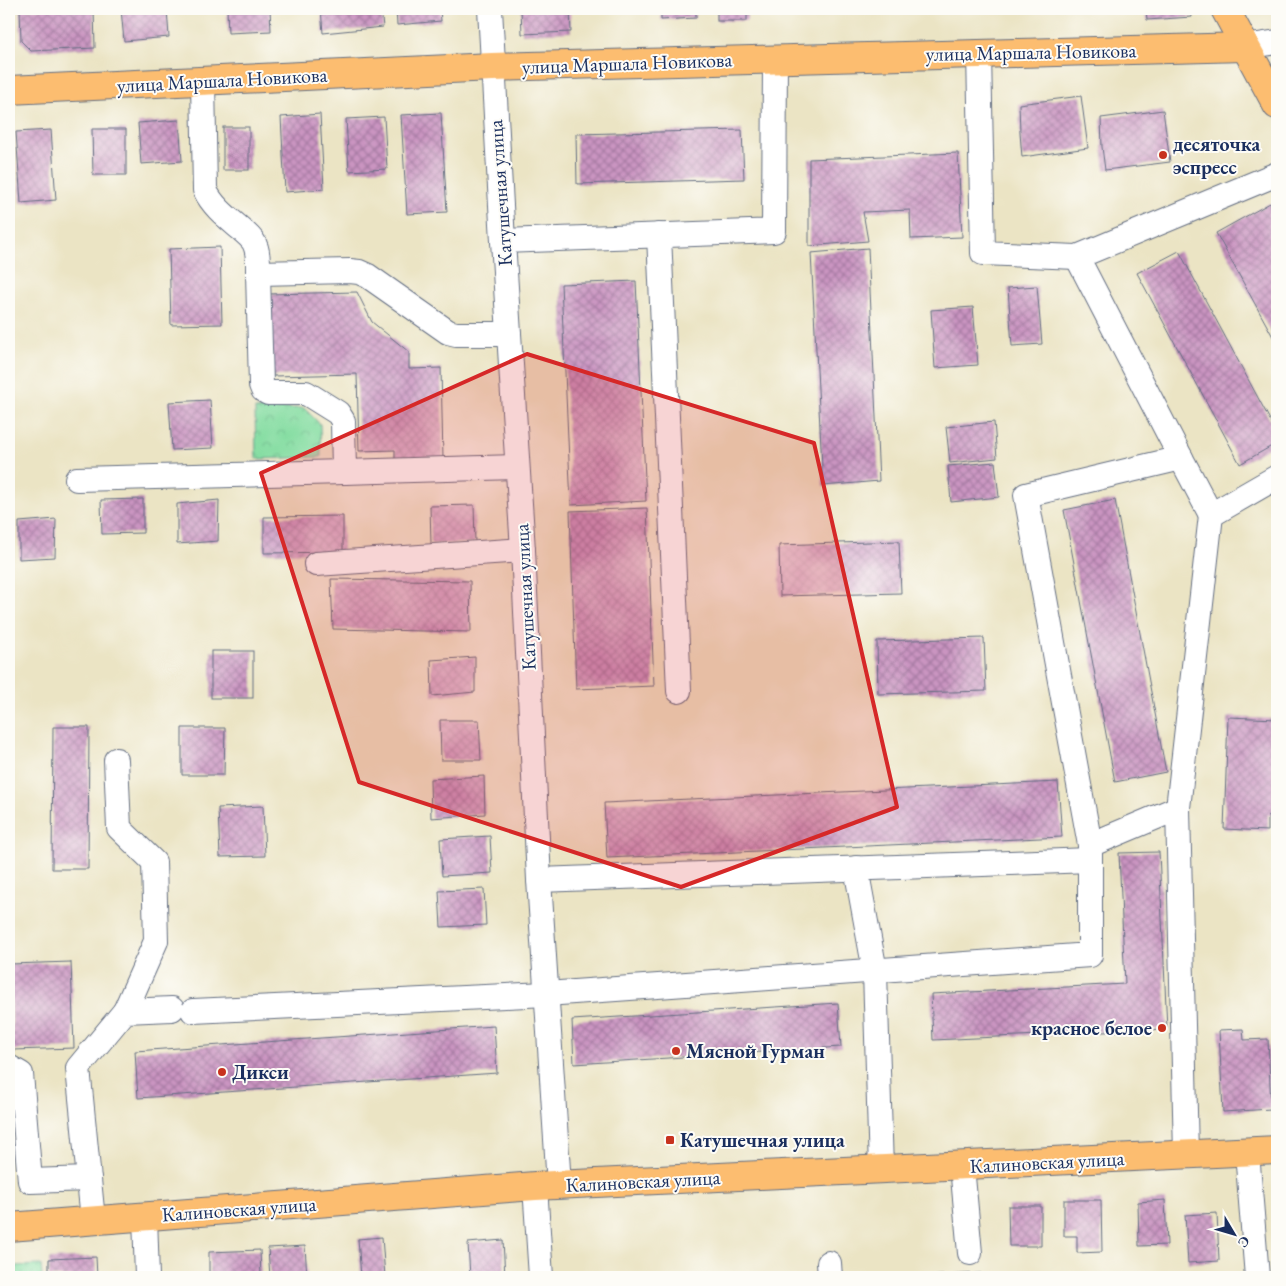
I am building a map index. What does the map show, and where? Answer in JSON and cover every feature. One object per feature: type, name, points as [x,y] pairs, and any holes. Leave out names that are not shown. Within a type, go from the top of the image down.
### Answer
[{"type":"main road","points":[[1225,9],[1277,105]]},
{"type":"main road","name":"улица Маршала Новикова","points":[[9,90],[492,67],[1245,47]]},
{"type":"main road","name":"Калиновская улица","points":[[9,1227],[547,1186],[1277,1150]]},
{"type":"street","name":"Катушечная улица","points":[[490,9],[492,67],[523,550],[546,994],[547,1186],[541,1277]]},
{"type":"street","points":[[1245,47],[1277,42]]},
{"type":"street","points":[[979,53],[983,253],[1077,257],[1277,174]]},
{"type":"street","points":[[503,241],[774,231],[775,59]]},
{"type":"street","points":[[203,81],[205,190],[209,199],[216,207],[250,237],[258,253],[260,385],[268,393],[306,392],[338,413],[344,422],[344,472]]},
{"type":"street","points":[[659,235],[680,691]]},
{"type":"street","points":[[1077,257],[1211,515],[1178,808],[1186,1155]]},
{"type":"street","points":[[258,273],[360,272],[448,332],[456,334],[509,334]]},
{"type":"street","points":[[125,1011],[546,994],[1090,955],[1090,852],[1026,495],[1181,458]]},
{"type":"street","points":[[77,479],[517,467]]},
{"type":"street","points":[[1211,515],[1277,476]]},
{"type":"street","points":[[316,564],[523,550]]},
{"type":"street","points":[[94,1220],[78,1068],[125,1011],[156,941],[154,862],[119,828],[116,760]]},
{"type":"street","points":[[539,880],[856,868],[1090,852],[1178,808]]},
{"type":"street","points":[[856,868],[875,971],[881,1170]]},
{"type":"street","points":[[9,1067],[21,1074],[30,1181],[89,1179]]},
{"type":"street","points":[[1247,1152],[1257,1277]]},
{"type":"street","points":[[962,1166],[970,1253]]},
{"type":"street","points":[[145,1216],[147,1277]]},
{"type":"highlighted area","points":[[527,354],[814,443],[897,807],[681,887],[359,782],[261,473]]},
{"type":"green space","points":[[304,408],[320,424],[321,457],[256,459],[255,409]]},
{"type":"green space","points":[[41,1265],[42,1277],[9,1277],[9,1266]]},
{"type":"building","points":[[20,9],[94,9],[95,48],[31,51],[21,41]]},
{"type":"building","points":[[121,9],[167,9],[169,37],[124,41]]},
{"type":"building","points":[[227,9],[270,9],[271,31],[228,33]]},
{"type":"building","points":[[321,9],[381,9],[383,27],[323,33]]},
{"type":"building","points":[[396,9],[440,9],[441,21],[397,25]]},
{"type":"building","points":[[521,9],[570,9],[571,32],[522,34]]},
{"type":"building","points":[[661,9],[696,9],[696,18],[661,20]]},
{"type":"building","points":[[717,9],[747,9],[747,21],[717,21]]},
{"type":"building","points":[[775,9],[808,9],[808,12],[775,14]]},
{"type":"building","points":[[1146,9],[1191,9],[1192,17],[1147,20]]},
{"type":"building","points":[[1081,96],[1088,148],[1022,157],[1019,104]]},
{"type":"building","points":[[1163,110],[1170,162],[1105,170],[1101,118]]},
{"type":"building","points":[[441,113],[447,212],[407,214],[401,115]]},
{"type":"building","points":[[320,114],[324,189],[285,192],[281,117]]},
{"type":"building","points":[[384,117],[387,169],[349,171],[346,119]]},
{"type":"building","points":[[179,120],[182,161],[141,164],[138,123]]},
{"type":"building","points":[[223,127],[249,127],[249,170],[223,170]]},
{"type":"building","points":[[92,129],[126,129],[126,175],[93,175]]},
{"type":"building","points":[[51,130],[56,200],[21,203],[16,132]]},
{"type":"building","points":[[742,130],[744,179],[577,184],[576,134]]},
{"type":"building","points":[[958,153],[962,237],[911,239],[910,210],[863,212],[868,241],[809,246],[809,159]]},
{"type":"building","points":[[1270,203],[1277,217],[1277,344],[1216,233]]},
{"type":"building","points":[[220,247],[222,324],[171,325],[169,249]]},
{"type":"building","points":[[868,248],[879,481],[823,486],[811,253]]},
{"type":"building","points":[[1179,251],[1277,433],[1277,443],[1240,464],[1137,273]]},
{"type":"building","points":[[636,281],[646,501],[571,505],[561,284]]},
{"type":"building","points":[[1037,286],[1042,344],[1012,346],[1008,288]]},
{"type":"building","points":[[357,292],[372,322],[409,352],[409,369],[441,368],[443,459],[395,461],[395,450],[359,451],[357,374],[273,376],[268,294]]},
{"type":"building","points":[[973,307],[978,365],[935,368],[931,310]]},
{"type":"building","points":[[210,400],[213,448],[172,450],[169,402]]},
{"type":"building","points":[[994,422],[997,458],[950,463],[946,427]]},
{"type":"building","points":[[995,462],[999,497],[951,502],[948,466]]},
{"type":"building","points":[[143,499],[143,533],[102,534],[101,500]]},
{"type":"building","points":[[219,500],[218,541],[177,544],[177,504]]},
{"type":"building","points":[[1115,500],[1166,772],[1115,782],[1064,510]]},
{"type":"building","points":[[474,505],[475,543],[431,544],[430,506]]},
{"type":"building","points":[[647,508],[654,686],[576,689],[570,511]]},
{"type":"building","points":[[343,516],[343,552],[264,553],[264,517]]},
{"type":"building","points":[[56,519],[55,557],[19,559],[19,522]]},
{"type":"building","points":[[899,541],[901,593],[780,596],[779,545]]},
{"type":"building","points":[[331,579],[470,581],[471,632],[333,629]]},
{"type":"building","points":[[984,638],[986,691],[878,694],[877,641]]},
{"type":"building","points":[[211,651],[253,651],[253,698],[211,698]]},
{"type":"building","points":[[475,657],[475,692],[432,696],[431,660]]},
{"type":"building","points":[[1228,717],[1277,719],[1277,815],[1268,815],[1268,831],[1224,829]]},
{"type":"building","points":[[440,720],[479,720],[481,760],[441,760]]},
{"type":"building","points":[[53,727],[89,727],[88,869],[52,869]]},
{"type":"building","points":[[182,728],[225,728],[224,775],[182,775]]},
{"type":"building","points":[[484,776],[485,814],[431,818],[430,779]]},
{"type":"building","points":[[1058,782],[1062,837],[607,858],[604,803]]},
{"type":"building","points":[[263,806],[265,856],[220,857],[218,808]]},
{"type":"building","points":[[490,836],[492,873],[442,876],[440,839]]},
{"type":"building","points":[[1159,852],[1167,1029],[933,1040],[931,994],[1125,984],[1119,853]]},
{"type":"building","points":[[484,889],[486,925],[441,927],[439,891]]},
{"type":"building","points":[[71,962],[74,1048],[13,1050],[10,964]]},
{"type":"building","points":[[838,1003],[841,1047],[574,1064],[572,1020]]},
{"type":"building","points":[[494,1026],[497,1073],[138,1098],[135,1051]]},
{"type":"building","points":[[1243,1029],[1244,1040],[1268,1039],[1271,1109],[1223,1112],[1219,1030]]},
{"type":"building","points":[[1064,1200],[1101,1200],[1102,1252],[1077,1253],[1077,1236],[1064,1236]]},
{"type":"building","points":[[1165,1200],[1167,1245],[1139,1246],[1138,1202]]},
{"type":"building","points":[[1008,1206],[1041,1206],[1041,1246],[1009,1246]]},
{"type":"building","points":[[1217,1213],[1219,1261],[1188,1263],[1185,1215]]},
{"type":"building","points":[[382,1237],[385,1277],[361,1277],[358,1239]]},
{"type":"building","points":[[503,1240],[505,1277],[470,1277],[468,1243]]},
{"type":"building","points":[[305,1246],[307,1277],[270,1277],[268,1248]]},
{"type":"building","points":[[260,1250],[261,1277],[209,1277],[209,1252]]},
{"type":"building","points":[[96,1257],[97,1277],[49,1277],[49,1259]]},
{"type":"building","points":[[981,1273],[981,1277],[926,1277],[926,1276]]},
{"type":"place","name":"десяточка эспресс","points":[[1163,155]]},
{"type":"place","name":"красное белое","points":[[1162,1028]]},
{"type":"place","name":"Мясной Гурман","points":[[676,1051]]},
{"type":"place","name":"Дикси","points":[[222,1072]]},
{"type":"place","name":"Катушечная улица","points":[[670,1140]]}]
